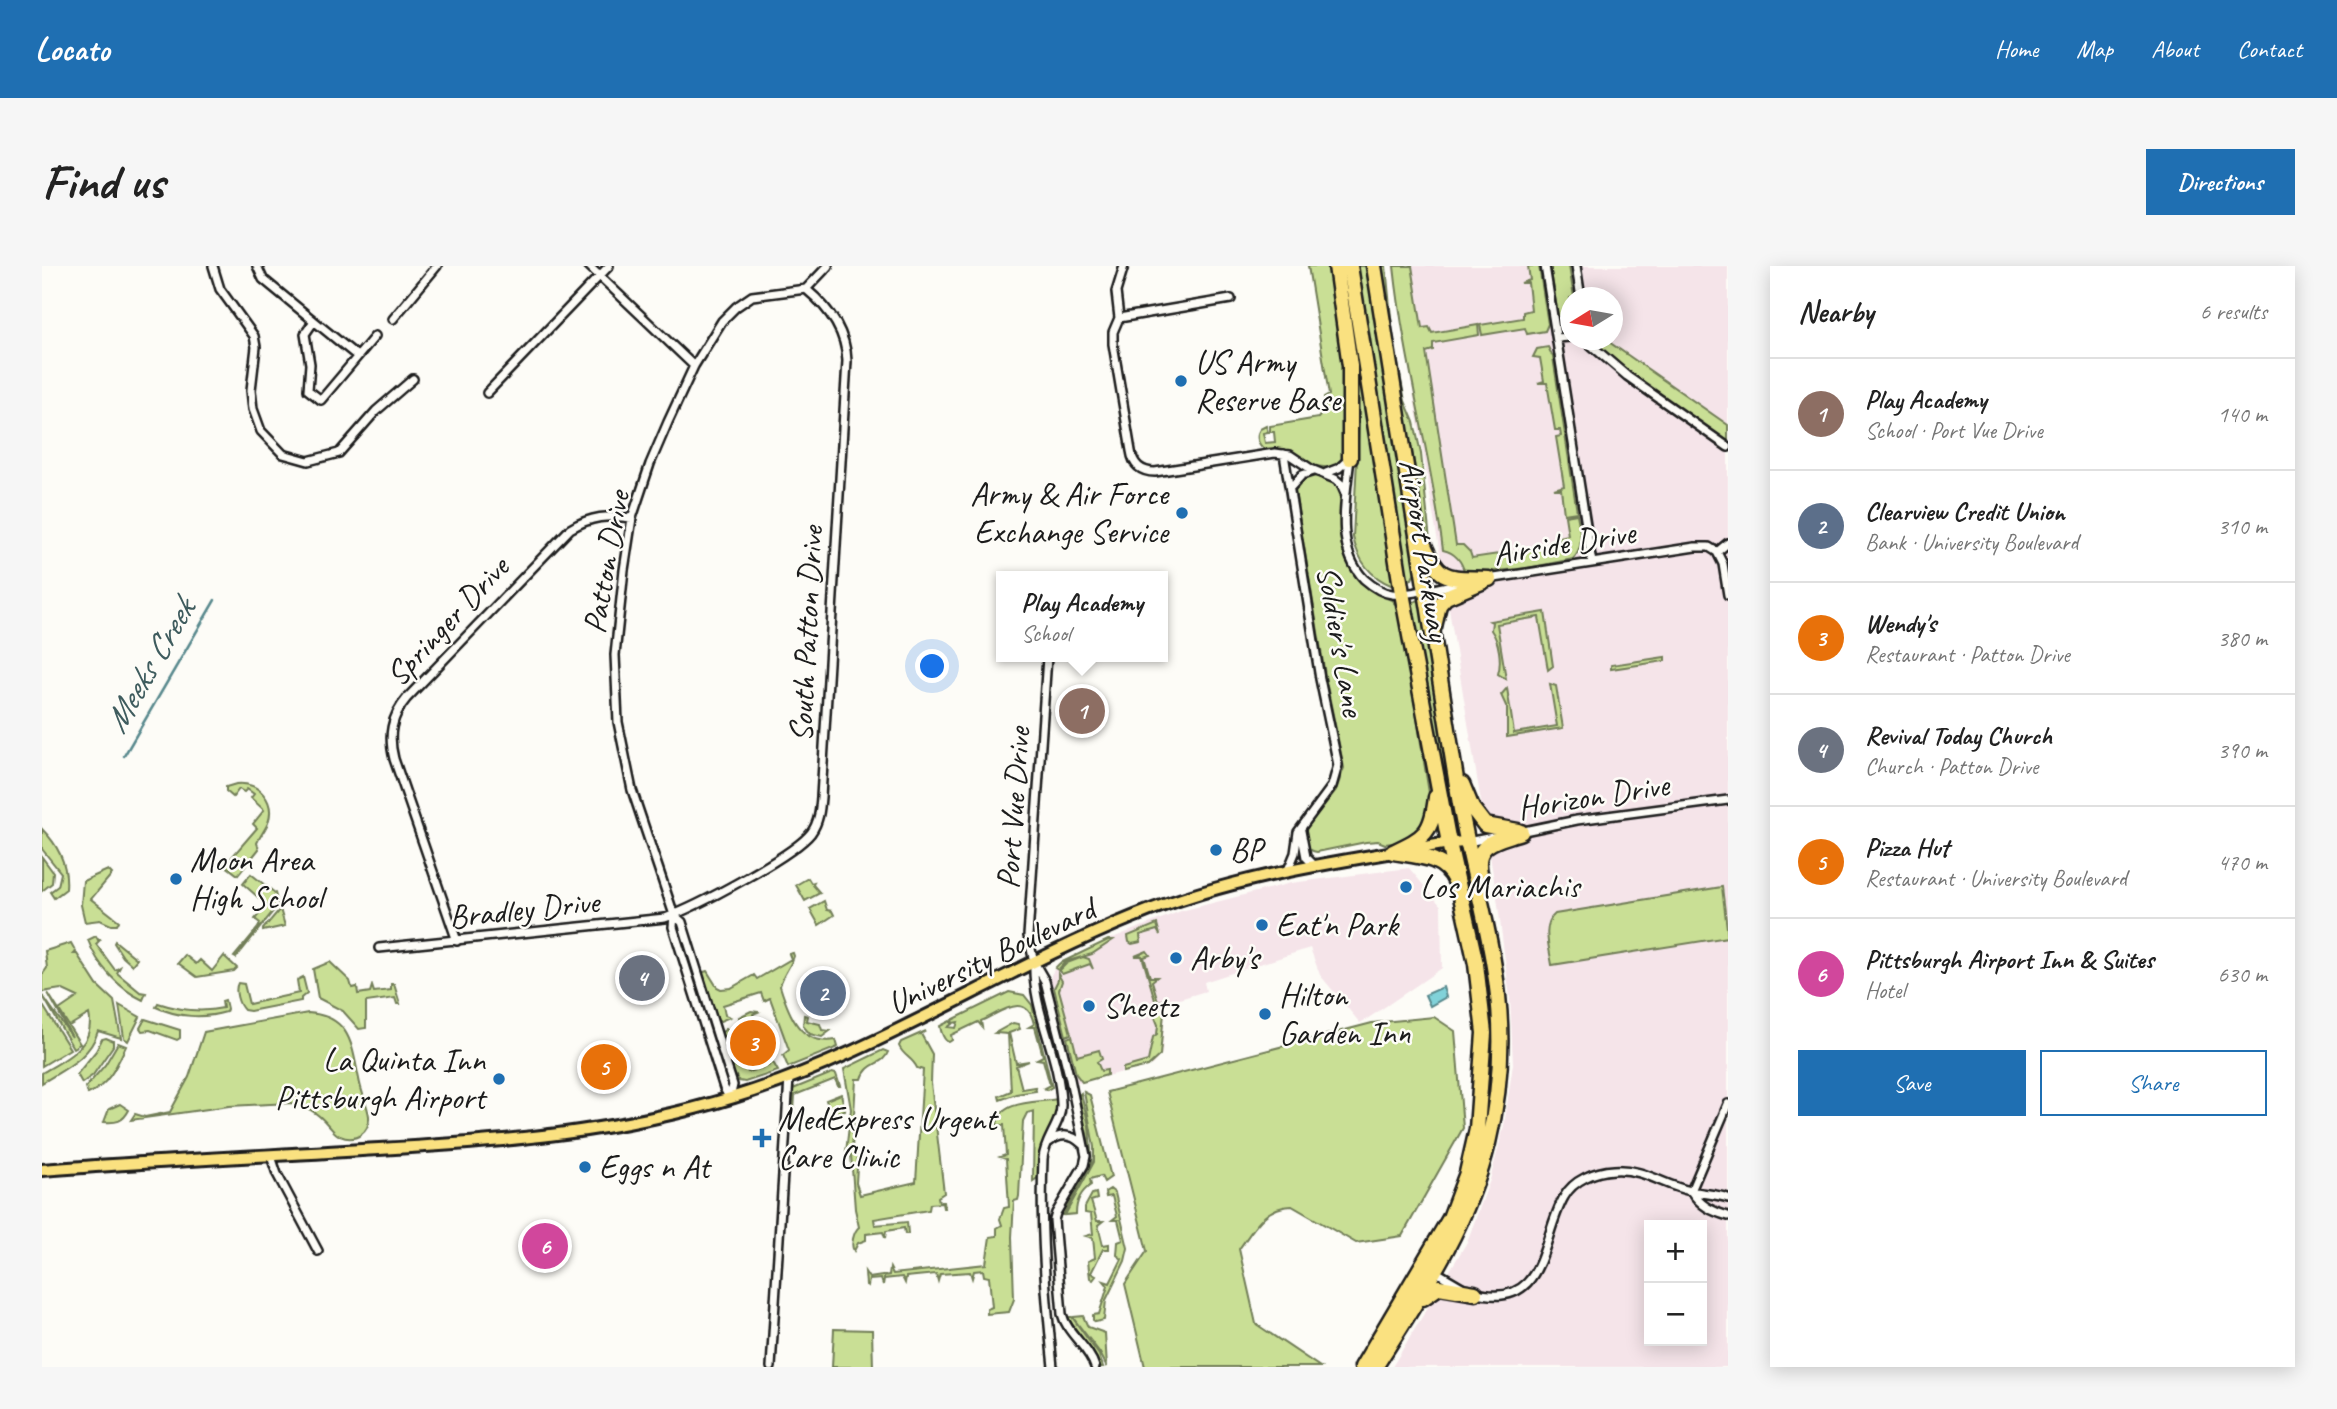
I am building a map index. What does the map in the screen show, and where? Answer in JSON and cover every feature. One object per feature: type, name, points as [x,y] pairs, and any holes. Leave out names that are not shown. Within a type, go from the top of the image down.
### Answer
[{"type":"highway","points":[[1336,266],[1350,366],[1350,458]]},
{"type":"highway","name":"Airport Parkway","points":[[1350,266],[1402,593],[1449,843],[1479,977],[1482,1011],[1484,1048],[1477,1129],[1467,1173],[1429,1268]]},
{"type":"highway","name":"Airport Parkway","points":[[1374,266],[1453,763],[1483,918]]},
{"type":"highway","points":[[1416,527],[1430,561],[1438,571],[1451,577],[1489,579]]},
{"type":"highway","points":[[1433,635],[1439,605],[1443,600],[1489,579]]},
{"type":"highway","points":[[1453,763],[1472,808],[1485,825],[1521,832]]},
{"type":"highway","points":[[1393,852],[1421,838],[1430,828],[1438,782]]},
{"type":"highway","points":[[1362,1367],[1429,1268],[1476,1188],[1489,1142],[1496,1103],[1500,1054],[1500,1018],[1494,966],[1483,918],[1488,910],[1477,862],[1487,845],[1521,832]]},
{"type":"highway","points":[[1393,852],[1438,862],[1452,873],[1462,896]]},
{"type":"highway","points":[[1375,1367],[1414,1306],[1429,1268]]},
{"type":"highway","points":[[1414,1306],[1439,1287],[1475,1293]]},
{"type":"main road","name":"University Boulevard","points":[[42,1170],[481,1143],[570,1134],[652,1119],[730,1099],[789,1078],[889,1035],[1034,962],[1175,901],[1288,870],[1467,842]]},
{"type":"street","points":[[213,266],[220,289],[254,336],[256,347],[251,390],[253,409],[264,436],[283,454],[308,461],[339,453],[376,411],[413,379]]},
{"type":"street","points":[[257,266],[262,279],[357,356]]},
{"type":"street","points":[[393,319],[437,266]]},
{"type":"street","points":[[589,266],[694,366]]},
{"type":"street","points":[[487,393],[609,266]]},
{"type":"street","points":[[806,289],[828,266]]},
{"type":"street","points":[[1124,266],[1116,292],[1119,318],[1113,332],[1113,344],[1132,456],[1136,465],[1146,471],[1155,472],[1268,454],[1284,454],[1325,473],[1341,484],[1346,498]]},
{"type":"street","points":[[1545,266],[1592,563]]},
{"type":"street","points":[[1576,266],[1579,287]]},
{"type":"street","name":"Patton Drive","points":[[730,1099],[733,1085],[730,1074],[682,922],[674,915],[630,782],[617,713],[616,645],[632,518],[650,464],[694,366],[722,321],[744,301],[758,294],[806,289]]},
{"type":"street","name":"South Patton Drive","points":[[674,915],[793,849],[812,831],[819,814],[847,360],[841,329],[815,296],[806,289]]},
{"type":"street","points":[[1119,318],[1231,299]]},
{"type":"street","points":[[314,321],[305,334],[310,364],[308,390],[321,400],[375,336]]},
{"type":"street","points":[[1596,350],[1627,376],[1728,447]]},
{"type":"street","name":"Soldier's Lane","points":[[1284,454],[1320,679],[1338,765],[1332,786],[1301,827],[1288,870]]},
{"type":"street","points":[[1325,473],[1339,468],[1350,458]]},
{"type":"street","points":[[1350,458],[1345,538],[1354,566],[1368,583],[1380,591],[1395,595],[1402,593]]},
{"type":"street","points":[[1290,488],[1302,475],[1316,471]]},
{"type":"street","name":"Springer Drive","points":[[457,941],[394,759],[391,735],[395,715],[407,698],[570,529],[598,516],[632,518]]},
{"type":"street","points":[[1728,543],[1717,552],[1723,564],[1728,594]]},
{"type":"street","name":"Airside Drive","points":[[1402,593],[1699,547],[1712,548],[1717,552]]},
{"type":"street","name":"Port Vue Drive","points":[[1034,962],[1028,930],[1047,662]]},
{"type":"street","name":"Horizon Drive","points":[[1467,842],[1577,820],[1728,800]]},
{"type":"street","points":[[1301,827],[1306,857],[1314,865]]},
{"type":"street","name":"Bradley Drive","points":[[379,948],[657,920],[674,915]]},
{"type":"street","points":[[1034,962],[1033,984],[1061,1104],[1043,1157],[1042,1226],[1053,1367]]},
{"type":"street","points":[[1034,962],[1045,981],[1084,1147],[1084,1165],[1054,1220],[1062,1317],[1092,1358],[1095,1367]]},
{"type":"street","points":[[771,1367],[789,1078]]},
{"type":"street","points":[[1690,1191],[1728,1104]]},
{"type":"street","points":[[1046,1145],[1055,1137],[1064,1135],[1076,1139],[1084,1147]]},
{"type":"street","points":[[271,1156],[277,1174],[318,1251]]},
{"type":"street","points":[[1429,1268],[1475,1293],[1506,1293],[1522,1287],[1531,1279],[1543,1258],[1563,1198],[1576,1183],[1590,1175],[1628,1170],[1654,1176],[1690,1191],[1728,1198]]},
{"type":"street","points":[[1690,1191],[1698,1203],[1728,1216]]},
{"type":"shaded area","points":[[1392,266],[1728,266],[1728,1367],[1392,1367],[1467,1242],[1490,1180],[1504,1126],[1513,1064],[1510,998],[1497,898]]},
{"type":"shaded area","points":[[1409,868],[1441,906],[1442,968],[1367,1019],[1360,1023],[1320,975],[1310,948],[1204,982],[1206,991],[1166,1003],[1162,1054],[1152,1065],[1078,1083],[1075,1081],[1051,986],[1051,975],[1057,964],[1110,939],[1181,911],[1291,883]]},
{"type":"green space","points":[[1308,266],[1330,266],[1345,381],[1343,459],[1334,468],[1314,466],[1289,451],[1263,448],[1258,439],[1260,429],[1266,426],[1268,432],[1263,433],[1265,443],[1275,442],[1270,426],[1318,418],[1325,410],[1324,398],[1329,395]]},
{"type":"green space","points":[[1355,266],[1370,266],[1417,573],[1415,572],[1412,579],[1405,580]]},
{"type":"green space","points":[[1379,266],[1386,266],[1393,338],[1405,401],[1414,422],[1421,454],[1430,541],[1438,559],[1454,572],[1443,569],[1429,548]]},
{"type":"green space","points":[[1394,266],[1412,266],[1422,328],[1429,327],[1432,333],[1478,325],[1479,335],[1433,343],[1433,350],[1426,352],[1456,545],[1463,545],[1472,558],[1559,545],[1559,537],[1568,535],[1565,516],[1577,514],[1580,544],[1573,559],[1528,568],[1465,574],[1458,558],[1443,550],[1404,338]]},
{"type":"green space","points":[[1528,266],[1539,266],[1548,324],[1545,331],[1527,334],[1525,328],[1482,335],[1480,325],[1523,318],[1523,312],[1531,310],[1528,283],[1521,283],[1530,280]]},
{"type":"green space","points":[[1550,266],[1569,266],[1572,287],[1560,287],[1559,321]]},
{"type":"green space","points":[[1347,305],[1351,305],[1396,582],[1393,582],[1393,586],[1366,567],[1358,554],[1353,537],[1359,422]]},
{"type":"green space","points":[[1548,347],[1553,357],[1577,512],[1564,514],[1561,489],[1554,489],[1564,486],[1556,437],[1561,436],[1560,430],[1555,430],[1547,383],[1538,383],[1544,381],[1540,358],[1533,357],[1537,349]]},
{"type":"green space","points":[[1604,350],[1620,350],[1728,425],[1728,442],[1629,373]]},
{"type":"green space","points":[[1313,476],[1333,481],[1340,489],[1340,536],[1347,561],[1353,571],[1370,589],[1394,601],[1399,607],[1430,799],[1429,823],[1407,841],[1385,844],[1378,841],[1366,842],[1317,852],[1310,850],[1305,841],[1305,830],[1336,790],[1344,768],[1326,681],[1295,492],[1304,478]]},
{"type":"green space","points":[[1422,599],[1456,813],[1453,830],[1410,603]]},
{"type":"green space","points":[[1545,612],[1553,666],[1548,670],[1539,617],[1497,624],[1506,679],[1498,674],[1499,651],[1490,621]]},
{"type":"green space","points":[[1665,657],[1665,661],[1611,669],[1611,665]]},
{"type":"green space","points":[[1550,684],[1556,686],[1563,728],[1507,737],[1507,708],[1501,695],[1507,688],[1514,733],[1557,726]]},
{"type":"green space","points":[[236,784],[258,789],[267,800],[270,815],[257,843],[259,849],[238,875],[225,865],[257,828],[253,824],[264,810],[251,798],[254,794],[247,789],[244,792],[239,789],[233,797],[226,791],[226,787]]},
{"type":"green space","points":[[42,829],[53,842],[64,864],[66,889],[54,898],[50,892],[58,886],[61,873],[42,849]]},
{"type":"green space","points":[[42,857],[53,872],[52,883],[42,891]]},
{"type":"green space","points":[[108,870],[112,874],[91,899],[119,921],[117,925],[100,920],[85,922],[81,905],[83,881]]},
{"type":"green space","points":[[251,874],[275,893],[278,905],[236,958],[234,957],[258,928],[260,923],[255,919],[267,905],[243,884]]},
{"type":"green space","points":[[808,878],[811,883],[814,882],[813,885],[820,893],[805,901],[796,885]]},
{"type":"green space","points":[[1722,887],[1728,937],[1552,965],[1547,931],[1555,914]]},
{"type":"green space","points":[[824,901],[827,910],[834,915],[819,925],[810,909]]},
{"type":"green space","points":[[280,909],[285,926],[263,931],[263,929]]},
{"type":"green space","points":[[1157,924],[1160,935],[1157,930],[1140,935],[1141,942],[1129,942],[1128,936]]},
{"type":"green space","points":[[96,936],[98,940],[101,939],[96,944],[115,970],[120,967],[117,973],[140,992],[146,993],[143,1000],[117,983],[103,967],[88,940]]},
{"type":"green space","points":[[1113,940],[1092,954],[1065,962],[1058,970],[1055,968],[1060,963]]},
{"type":"green space","points":[[115,941],[137,959],[132,965],[123,957]]},
{"type":"green space","points":[[71,943],[76,952],[74,954],[77,954],[97,985],[114,1001],[121,1038],[98,1031],[83,1056],[42,1083],[42,1073],[77,1050],[88,1035],[89,1014],[69,1026],[59,1010],[78,997],[61,989],[42,992],[42,975],[47,968],[45,951]]},
{"type":"green space","points":[[1147,951],[1150,955],[1144,957],[1150,977],[1157,977],[1152,981],[1158,1001],[1165,1002],[1160,1055],[1148,1066],[1123,1072],[1123,1068],[1148,1061],[1153,1037],[1157,1034],[1158,1025],[1152,1010],[1157,1007],[1142,956],[1135,956]]},
{"type":"green space","points":[[793,953],[793,960],[780,986],[787,1008],[805,1033],[824,1041],[836,1040],[838,1047],[788,1067],[783,1055],[789,1050],[770,998],[764,1001],[761,993],[723,1005],[725,1015],[730,1017],[718,1022],[701,973],[707,971],[721,989],[731,988],[754,975],[757,979],[791,959],[789,954]]},
{"type":"green space","points":[[185,955],[196,964],[200,960],[212,971],[224,956],[237,968],[234,971],[197,977],[178,963]]},
{"type":"green space","points":[[1083,957],[1089,959],[1093,969],[1090,964],[1062,974],[1059,971],[1067,963]]},
{"type":"green space","points":[[330,962],[350,981],[352,988],[357,987],[358,994],[370,992],[372,986],[374,992],[391,990],[391,984],[394,984],[400,1004],[397,1004],[395,998],[366,1002],[366,1028],[359,1029],[343,1011],[318,998],[313,969]]},
{"type":"green space","points":[[1058,974],[1062,981],[1059,990],[1071,1034],[1066,1036],[1054,988]]},
{"type":"green space","points":[[303,977],[307,993],[301,1001],[250,1011],[244,1010],[238,1001],[238,983],[244,984],[249,1004],[299,993],[297,980]]},
{"type":"green space","points":[[1009,992],[1024,995],[1032,1005],[1052,1087],[1047,1090],[1044,1088],[1050,1085],[1043,1060],[1037,1059],[1043,1056],[1035,1027],[1029,1027],[1034,1024],[1026,1008],[1019,1006],[1005,1009],[981,1021],[982,1027],[978,1022],[951,1035],[952,1040],[949,1042],[942,1033],[940,1026],[950,1021],[952,1024],[948,1027],[956,1028],[958,1022],[953,1023],[952,1020]]},
{"type":"green space","points":[[48,993],[80,1044],[73,1048],[43,996],[72,1037]]},
{"type":"green space","points":[[225,1000],[226,1012],[208,1016],[181,1015],[156,1007],[158,1003],[190,1010],[215,1010],[223,1008],[222,1001]]},
{"type":"green space","points":[[42,1004],[70,1049],[42,1066]]},
{"type":"green space","points":[[119,1005],[140,1017],[128,1041],[124,1038]]},
{"type":"green space","points":[[751,1011],[758,1012],[753,1014],[757,1027],[754,1023],[745,1026],[746,1030],[742,1031],[739,1017]]},
{"type":"green space","points":[[308,1013],[333,1020],[341,1026],[351,1044],[369,1116],[367,1127],[361,1135],[351,1138],[340,1136],[316,1113],[290,1103],[229,1106],[131,1120],[135,1114],[145,1117],[170,1112],[189,1077],[204,1032]]},
{"type":"green space","points":[[804,1015],[808,1016],[807,1021],[820,1024],[822,1030],[830,1031],[822,1037],[810,1034],[803,1026]]},
{"type":"green space","points":[[1434,1017],[1455,1031],[1463,1128],[1402,1236],[1356,1243],[1292,1206],[1274,1210],[1267,1215],[1239,1249],[1256,1324],[1320,1367],[1145,1367],[1125,1284],[1147,1251],[1107,1092],[1372,1023]]},
{"type":"green space","points":[[145,1019],[180,1030],[180,1038],[177,1040],[150,1030],[142,1031],[140,1028]]},
{"type":"green space","points":[[1013,1023],[1018,1024],[1020,1029],[1009,1033],[1016,1063],[1029,1061],[1016,1066],[1022,1089],[1035,1087],[1036,1091],[1000,1100],[999,1096],[1011,1091],[1008,1034],[995,1033]]},
{"type":"green space","points":[[726,1029],[731,1031],[728,1040],[737,1066],[742,1063],[748,1072],[770,1065],[770,1061],[778,1071],[745,1082],[739,1081],[731,1068],[721,1036]]},
{"type":"green space","points":[[926,1031],[921,1034],[932,1054],[931,1083],[944,1193],[938,1197],[939,1202],[944,1202],[945,1208],[942,1203],[930,1204],[929,1210],[874,1219],[875,1225],[907,1222],[908,1234],[905,1234],[904,1228],[886,1231],[885,1238],[883,1232],[866,1234],[866,1240],[858,1243],[854,1251],[853,1238],[859,1227],[851,1155],[849,1151],[846,1152],[851,1109],[844,1069],[883,1050],[888,1052],[883,1060],[867,1069],[862,1079],[856,1079],[852,1149],[858,1151],[856,1183],[860,1195],[916,1182],[923,1070],[917,1068],[899,1046],[901,1042]]},
{"type":"green space","points":[[1072,1036],[1077,1056],[1099,1050],[1102,1059],[1097,1062],[1101,1071],[1107,1070],[1107,1075],[1082,1082],[1076,1074],[1067,1038]]},
{"type":"green space","points":[[102,1039],[113,1041],[113,1046],[93,1075],[82,1083],[77,1074]]},
{"type":"green space","points":[[118,1043],[126,1046],[116,1067],[102,1085],[88,1094],[86,1087],[105,1065]]},
{"type":"green space","points":[[832,1073],[836,1074],[840,1086],[835,1079],[795,1095],[793,1129],[790,1131],[793,1089]]},
{"type":"green space","points":[[1084,1092],[1090,1095],[1111,1177],[1104,1182],[1101,1176],[1090,1179],[1091,1185],[1079,1197],[1076,1214],[1065,1215],[1094,1162],[1094,1147]]},
{"type":"green space","points":[[1081,1093],[1089,1126],[1092,1163],[1063,1215],[1059,1215],[1089,1162],[1088,1139],[1079,1095]]},
{"type":"green space","points":[[841,1094],[845,1110],[831,1114],[826,1100]]},
{"type":"green space","points":[[1057,1099],[1058,1110],[1040,1150],[1039,1177],[1033,1181],[1034,1111],[1027,1113],[1023,1121],[1019,1196],[1018,1200],[1014,1201],[1012,1237],[1014,1299],[1009,1312],[987,1314],[987,1309],[992,1307],[989,1277],[984,1276],[983,1270],[974,1271],[972,1278],[970,1272],[940,1274],[938,1281],[936,1274],[906,1277],[905,1283],[902,1277],[884,1279],[883,1285],[881,1279],[869,1280],[868,1286],[866,1285],[865,1272],[869,1278],[889,1275],[890,1268],[893,1274],[986,1264],[990,1237],[997,1236],[997,1228],[1002,1225],[1000,1219],[1004,1208],[1009,1207],[1006,1159],[1000,1157],[1006,1155],[1004,1125],[997,1125],[999,1117],[1012,1106]]},
{"type":"green space","points":[[120,1104],[129,1110],[124,1117],[116,1122],[104,1122],[109,1109]]},
{"type":"green space","points":[[1110,1189],[1115,1193],[1128,1248],[1125,1261],[1106,1300],[1104,1320],[1096,1322],[1093,1315],[1099,1314],[1108,1286],[1104,1281],[1110,1283],[1122,1259],[1117,1255],[1118,1242],[1123,1240],[1118,1220],[1112,1220],[1117,1216],[1112,1196],[1106,1197],[1105,1192]]},
{"type":"green space","points":[[1096,1193],[1097,1199],[1091,1201],[1097,1221],[1103,1221],[1098,1225],[1103,1245],[1109,1244],[1109,1249],[1103,1249],[1091,1273],[1096,1276],[1093,1280],[1090,1278],[1088,1261],[1095,1258],[1093,1238],[1086,1236],[1093,1234],[1091,1214],[1085,1213],[1085,1207],[1092,1194]]},
{"type":"green space","points":[[1083,1316],[1088,1327],[1105,1333],[1107,1367],[1100,1353],[1074,1319]]},
{"type":"green space","points":[[1067,1317],[1072,1317],[1099,1355],[1103,1367],[1100,1367]]},
{"type":"green space","points":[[834,1329],[872,1330],[873,1367],[832,1367]]},
{"type":"water","points":[[1443,987],[1446,997],[1430,1006],[1425,995]]},
{"type":"waterway","name":"Meeks Creek","points":[[124,756],[215,600]]},
{"type":"place","name":"US Army Reserve Base","points":[[1181,381]]},
{"type":"place","name":"Army & Air Force Exchange Service","points":[[1182,513]]},
{"type":"place","name":"Play Academy","points":[[1082,711]]},
{"type":"place","name":"BP","points":[[1216,850]]},
{"type":"place","name":"Moon Area High School","points":[[176,879]]},
{"type":"place","name":"Los Mariachis","points":[[1406,887]]},
{"type":"place","name":"Eat'n Park","points":[[1262,925]]},
{"type":"place","name":"Arby's","points":[[1176,958]]},
{"type":"place","name":"Revival Today Church","points":[[642,978]]},
{"type":"place","name":"Clearview Credit Union","points":[[823,993]]},
{"type":"place","name":"Sheetz","points":[[1089,1006]]},
{"type":"place","name":"Hilton Garden Inn","points":[[1265,1014]]},
{"type":"place","name":"Wendy's","points":[[753,1043]]},
{"type":"place","name":"Pizza Hut","points":[[604,1067]]},
{"type":"place","name":"La Quinta Inn Pittsburgh Airport","points":[[499,1079]]},
{"type":"place","name":"MedExpress Urgent Care Clinic","points":[[762,1138]]},
{"type":"place","name":"Eggs n At","points":[[585,1167]]},
{"type":"place","name":"Pittsburgh Airport Inn & Suites","points":[[545,1246]]}]
